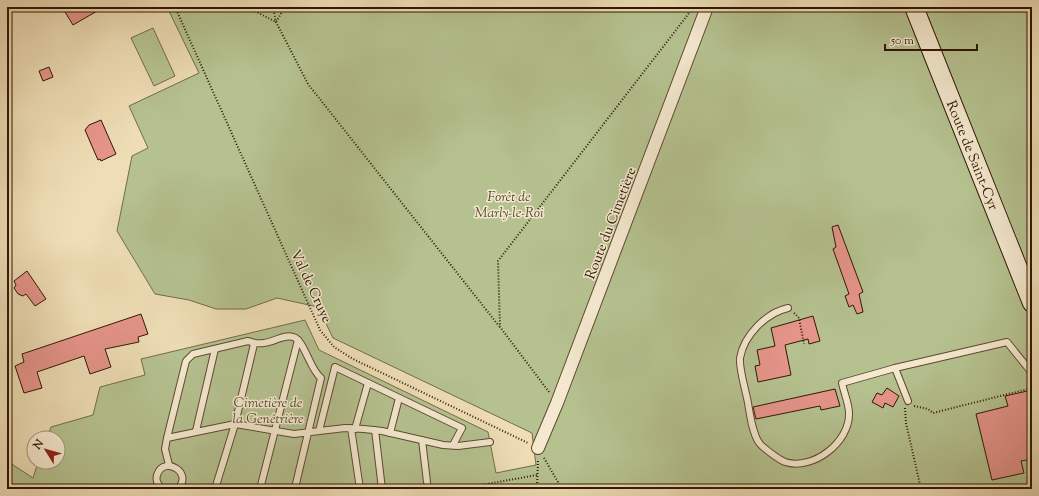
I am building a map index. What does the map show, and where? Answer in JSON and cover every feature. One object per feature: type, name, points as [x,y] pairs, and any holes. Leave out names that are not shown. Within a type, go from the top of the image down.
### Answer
[{"type":"main road","name":"Route de Saint-Cyr","points":[[914,7],[1032,303]]},
{"type":"street","name":"Route du Cimetière","points":[[538,448],[557,403],[707,7]]},
{"type":"lane","points":[[788,308],[780,310],[763,321],[746,341],[740,359],[751,421],[761,445],[785,462],[806,462],[829,452],[843,436],[849,414],[842,383],[895,368],[1007,342],[1032,373]]},
{"type":"lane","points":[[169,465],[165,449],[186,360],[193,354],[248,341],[254,344],[268,343],[293,337],[298,340],[312,367],[321,378],[295,488]]},
{"type":"lane","points":[[260,489],[298,340]]},
{"type":"lane","points":[[215,489],[235,424],[254,344]]},
{"type":"lane","points":[[196,431],[215,349]]},
{"type":"lane","points":[[319,432],[335,367],[462,428],[453,446]]},
{"type":"lane","points":[[895,368],[908,401]]},
{"type":"lane","points":[[360,489],[353,428],[368,383]]},
{"type":"lane","points":[[390,433],[399,398]]},
{"type":"lane","points":[[167,438],[235,424],[275,432],[308,433],[353,428],[375,430],[453,446],[490,442]]},
{"type":"lane","points":[[375,430],[382,489]]},
{"type":"lane","points":[[422,440],[427,482]]},
{"type":"lane","points":[[162,489],[158,484],[157,476],[161,469],[169,465],[177,468],[182,475],[182,483],[177,489]]},
{"type":"path","name":"Val de Cruye","points":[[175,7],[320,330],[334,347],[353,359],[538,448]]},
{"type":"path","points":[[247,7],[276,22]]},
{"type":"path","points":[[273,7],[276,22],[308,84],[500,327],[557,403]]},
{"type":"path","points":[[276,22],[286,7]]},
{"type":"path","points":[[500,327],[498,261],[694,7]]},
{"type":"path","points":[[788,308],[799,318],[804,344]]},
{"type":"path","points":[[921,489],[906,423],[904,406],[908,401],[916,407],[928,409],[933,413],[1032,388]]},
{"type":"path","points":[[537,489],[538,448]]},
{"type":"path","points":[[538,448],[562,489]]},
{"type":"path","points":[[458,489],[538,476]]},
{"type":"green space","name":"Forêt de Marly-le-Roi","points":[[167,7],[1032,7],[1032,489],[7,489],[7,461],[33,478],[36,470],[66,470],[66,430],[50,430],[51,427],[93,415],[100,387],[145,375],[141,359],[305,320],[319,350],[488,432],[496,473],[536,465],[532,433],[333,338],[318,307],[277,298],[246,309],[216,309],[189,300],[155,294],[117,231],[132,156],[148,148],[129,106],[199,73]]},
{"type":"green space","points":[[153,28],[175,76],[154,86],[131,38]]},
{"type":"building","points":[[62,7],[104,7],[73,25]]},
{"type":"building","points":[[49,67],[53,77],[43,81],[39,71]]},
{"type":"building","points":[[101,120],[116,154],[101,161],[100,159],[98,160],[85,130],[89,125]]},
{"type":"building","points":[[838,225],[863,292],[859,294],[863,312],[857,314],[853,305],[849,307],[845,296],[849,294],[833,249],[836,247],[832,227]]},
{"type":"building","points":[[27,271],[46,299],[35,306],[26,294],[23,296],[18,294],[14,288],[16,285],[14,281]]},
{"type":"building","points":[[141,314],[148,334],[138,337],[139,342],[105,349],[111,367],[90,374],[84,356],[37,372],[42,388],[24,393],[15,366],[24,362],[22,354]]},
{"type":"building","points":[[813,316],[820,341],[809,344],[808,339],[785,345],[791,375],[758,382],[755,366],[760,365],[757,350],[775,346],[771,328]]},
{"type":"building","points":[[887,388],[899,396],[893,407],[885,403],[883,408],[872,402],[877,393],[882,395]]},
{"type":"building","points":[[835,389],[840,406],[821,410],[820,406],[756,419],[753,407]]},
{"type":"building","points":[[1032,390],[1032,459],[1021,461],[1024,473],[992,480],[976,414],[1008,406],[1005,396]]},
{"type":"park label","name":"Cimetière de la Genêtrière","points":[[268,410]]}]
